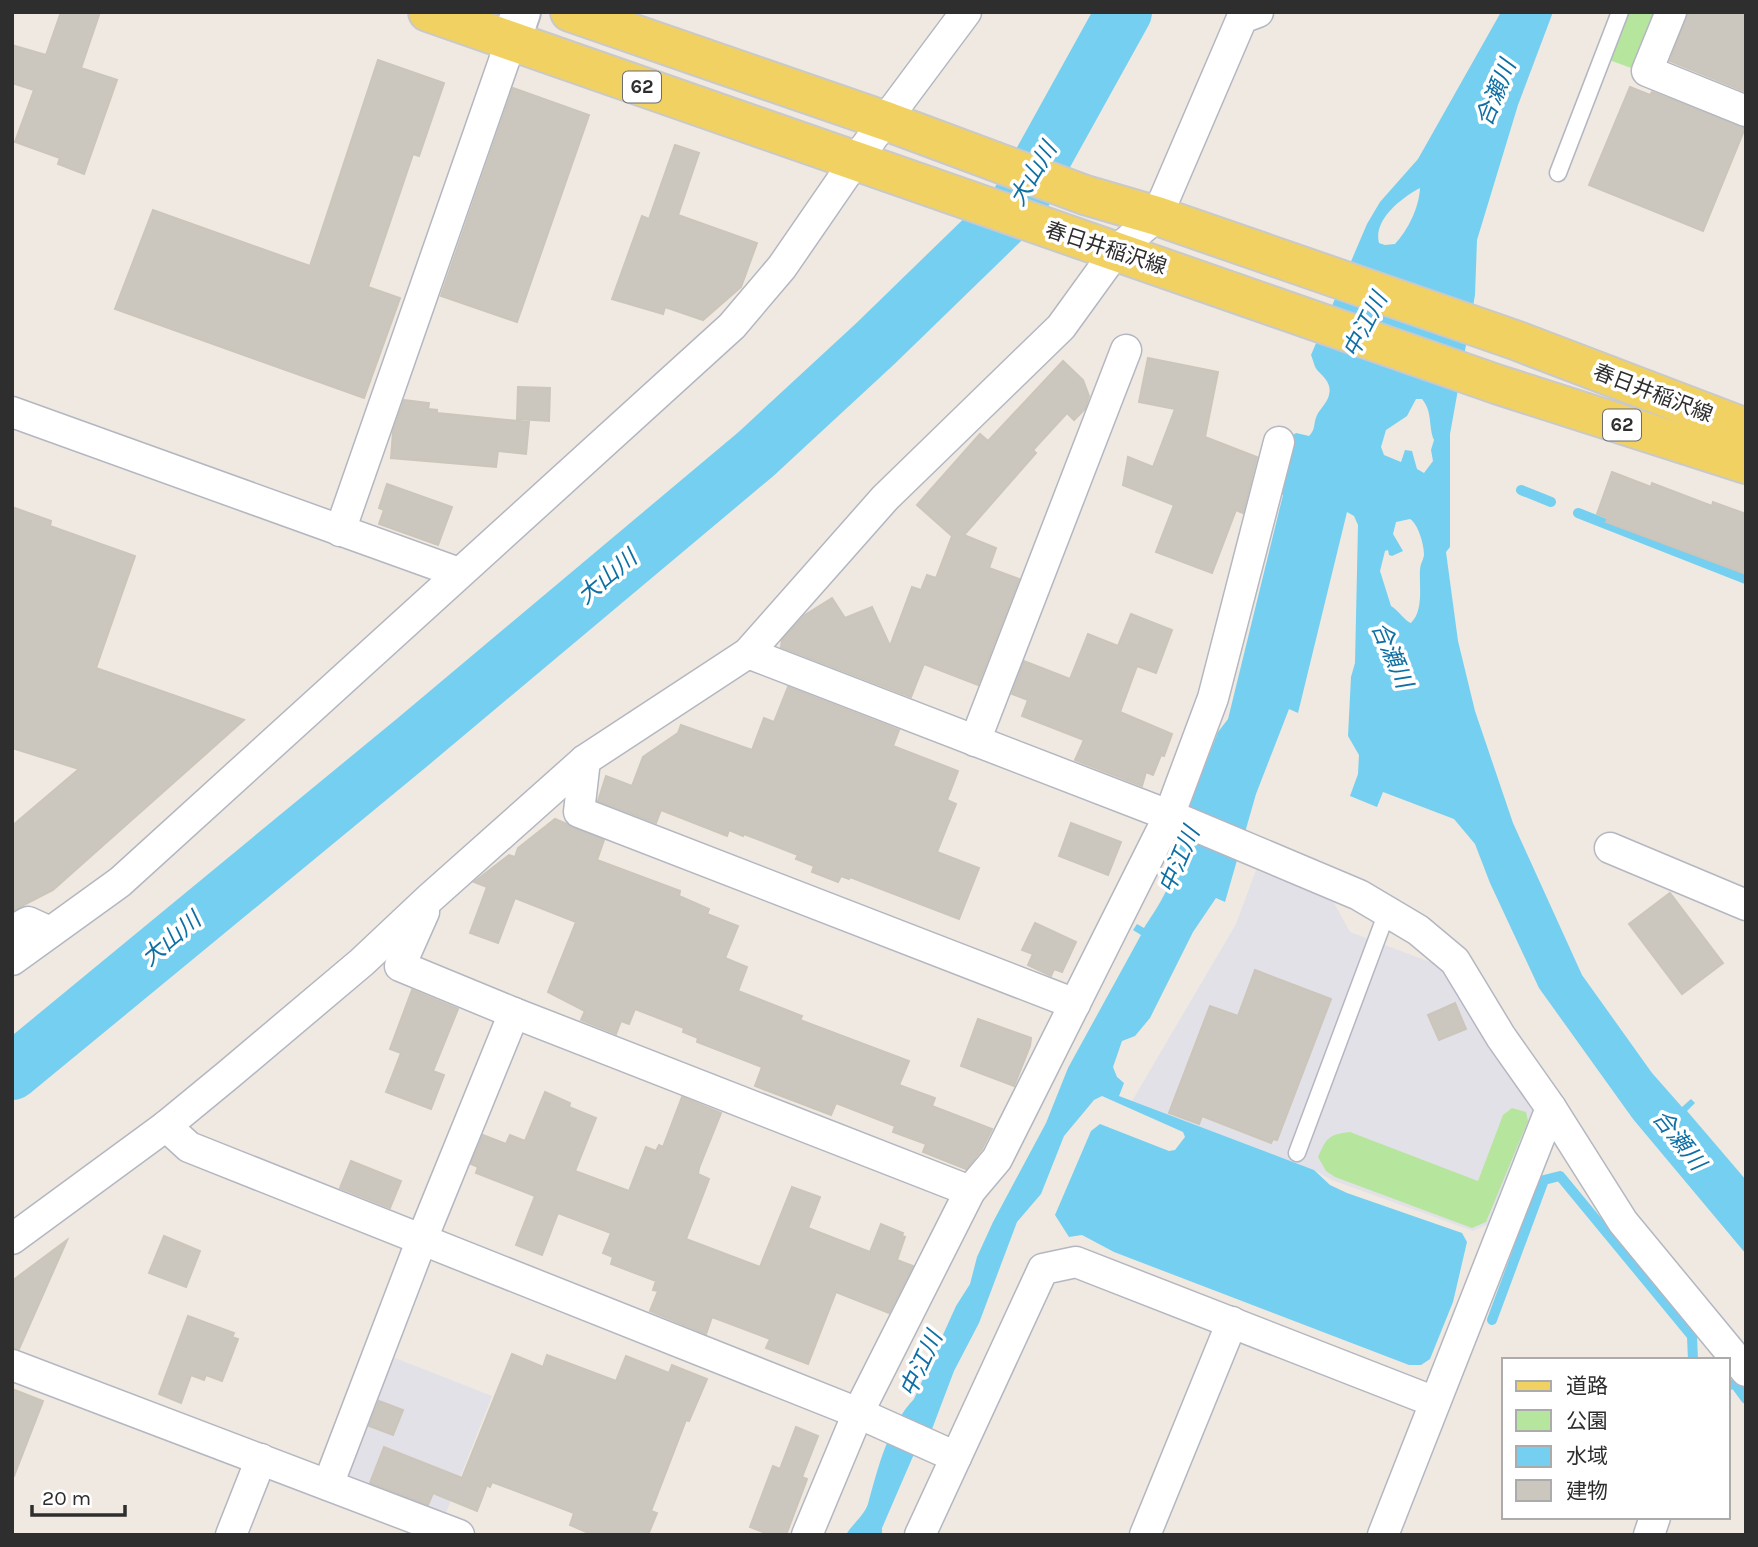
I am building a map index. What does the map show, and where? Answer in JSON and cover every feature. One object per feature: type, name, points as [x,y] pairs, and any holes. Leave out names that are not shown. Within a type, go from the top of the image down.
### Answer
[{"type":"main road","name":"春日井稲沢線","points":[[428,12],[516,27],[855,161],[1499,384],[1746,464]]},
{"type":"main road","name":"春日井稲沢線","points":[[570,12],[886,121],[1085,195],[1157,216],[1515,340],[1746,428]]},
{"type":"street","points":[[12,960],[120,882],[732,326],[782,267],[855,161],[966,12]]},
{"type":"street","points":[[1671,12],[1647,71],[1746,111]]},
{"type":"street","points":[[12,1239],[166,1126],[362,962],[585,760],[748,653],[886,498],[1061,327],[1116,251],[1157,216],[1248,14]]},
{"type":"street","points":[[340,531],[516,27]]},
{"type":"street","points":[[975,741],[1126,350]]},
{"type":"street","points":[[12,412],[459,573]]},
{"type":"street","points":[[807,1535],[859,1414],[970,1191],[997,1159],[1075,1004],[1175,818],[1213,698],[1279,442]]},
{"type":"street","points":[[748,653],[1175,818],[1359,895],[1418,930],[1455,961],[1500,1037],[1551,1108],[1623,1222],[1719,1352]]},
{"type":"street","points":[[585,760],[579,812],[1075,1004]]},
{"type":"street","points":[[1609,848],[1746,905]]},
{"type":"street","points":[[430,898],[400,966],[970,1191]]},
{"type":"street","points":[[12,931],[28,922],[50,932]]},
{"type":"street","points":[[328,1485],[422,1239],[514,1013]]},
{"type":"street","points":[[1383,1535],[1551,1108]]},
{"type":"street","points":[[166,1126],[189,1147],[859,1414],[954,1456]]},
{"type":"street","points":[[920,1535],[1042,1269],[1076,1262],[1435,1402]]},
{"type":"street","points":[[1145,1535],[1232,1322]]},
{"type":"street","points":[[1730,1360],[1746,1371]]},
{"type":"street","points":[[12,1366],[459,1535]]},
{"type":"street","points":[[231,1535],[261,1459]]},
{"type":"lane","points":[[1558,173],[1620,12]]},
{"type":"lane","points":[[1297,1153],[1387,912]]},
{"type":"shaded area","points":[[1256,870],[1333,901],[1350,932],[1441,966],[1534,1113],[1501,1204],[1489,1224],[1473,1231],[1332,1180],[1314,1170],[1132,1101],[1236,924]]},
{"type":"shaded area","points":[[390,1356],[492,1396],[444,1518],[351,1481],[346,1470]]},
{"type":"green space","points":[[1628,12],[1657,12],[1634,69],[1609,60]]},
{"type":"green space","points":[[1512,1108],[1526,1112],[1528,1121],[1486,1222],[1472,1228],[1335,1177],[1326,1171],[1318,1157],[1329,1138],[1350,1132],[1478,1181],[1503,1115]]},
{"type":"water","points":[[1501,12],[1553,12],[1518,105],[1477,240],[1475,295],[1450,434],[1450,547],[1446,552],[1458,641],[1475,711],[1513,823],[1582,975],[1652,1073],[1682,1107],[1691,1099],[1695,1103],[1687,1111],[1746,1180],[1746,1254],[1633,1119],[1539,988],[1490,883],[1475,844],[1454,819],[1383,792],[1377,807],[1350,796],[1358,774],[1359,755],[1348,736],[1351,677],[1355,663],[1358,525],[1354,516],[1347,512],[1298,713],[1289,709],[1256,794],[1225,902],[1216,898],[1193,932],[1150,1018],[1135,1036],[1122,1041],[1113,1067],[1117,1077],[1124,1083],[1119,1096],[1314,1170],[1330,1185],[1347,1193],[1462,1233],[1467,1242],[1453,1302],[1430,1359],[1421,1365],[1409,1365],[1114,1252],[1082,1235],[1069,1237],[1055,1215],[1091,1131],[1100,1124],[1169,1151],[1175,1150],[1185,1137],[1183,1132],[1102,1096],[1094,1100],[1064,1136],[1041,1194],[1017,1222],[979,1323],[954,1371],[929,1437],[914,1454],[882,1528],[882,1535],[846,1535],[866,1508],[891,1435],[914,1399],[956,1306],[970,1284],[977,1257],[1046,1123],[1068,1068],[1141,935],[1133,930],[1137,924],[1144,928],[1171,879],[1174,869],[1172,850],[1218,732],[1228,719],[1283,495],[1277,492],[1290,437],[1296,433],[1309,436],[1329,395],[1328,384],[1311,355],[1367,224],[1380,202],[1418,159]],"holes":[[[1420,188],[1415,211],[1400,238],[1395,244],[1379,243],[1378,234],[1384,218],[1397,204]],[[1416,399],[1422,399],[1428,409],[1434,440],[1431,450],[1433,461],[1424,473],[1417,469],[1412,451],[1405,450],[1401,462],[1384,455],[1381,447],[1386,430],[1407,416]],[[1410,519],[1416,525],[1424,550],[1420,568],[1418,611],[1411,623],[1391,606],[1380,571],[1385,551],[1388,550],[1392,556],[1403,551],[1393,534],[1396,522]]]},
{"type":"building","points":[[61,12],[100,12],[81,68],[117,80],[84,174],[58,164],[60,158],[15,142],[34,90],[12,83],[12,45],[46,55]]},
{"type":"building","points":[[1688,12],[1746,12],[1746,92],[1670,61]]},
{"type":"building","points":[[378,60],[444,83],[419,156],[413,154],[368,287],[400,298],[364,398],[115,309],[153,210],[310,266]]},
{"type":"building","points":[[1630,87],[1650,95],[1652,92],[1745,128],[1703,231],[1589,185]]},
{"type":"building","points":[[513,88],[589,115],[517,322],[441,296]]},
{"type":"building","points":[[675,145],[699,153],[678,215],[757,243],[741,287],[703,320],[665,307],[663,314],[612,299],[642,216],[649,219]]},
{"type":"building","points":[[1148,358],[1218,372],[1205,437],[1257,457],[1243,513],[1236,510],[1212,573],[1156,552],[1174,505],[1123,485],[1128,457],[1153,467],[1175,409],[1139,402]]},
{"type":"building","points":[[1063,361],[1083,380],[1089,396],[1085,409],[1074,420],[1067,413],[1033,450],[1036,453],[964,535],[996,548],[989,568],[1019,579],[978,685],[924,664],[911,697],[781,647],[782,640],[805,615],[832,598],[845,618],[872,607],[890,646],[912,587],[921,590],[927,575],[936,578],[952,536],[917,505],[980,434],[988,441]]},
{"type":"building","points":[[518,387],[550,388],[549,421],[517,419]]},
{"type":"building","points":[[404,400],[429,403],[428,409],[437,410],[437,413],[529,422],[526,454],[498,451],[496,467],[391,458],[393,432]]},
{"type":"building","points":[[1612,472],[1651,487],[1652,483],[1712,506],[1713,502],[1746,514],[1746,574],[1606,522],[1608,518],[1597,514]]},
{"type":"building","points":[[387,484],[452,507],[438,545],[379,524],[384,510],[379,508]]},
{"type":"building","points":[[12,507],[51,521],[50,526],[135,556],[96,668],[244,720],[53,890],[12,911],[12,826],[79,769],[12,748]]},
{"type":"building","points":[[1131,614],[1172,630],[1156,673],[1137,666],[1120,712],[1172,734],[1164,756],[1161,755],[1153,775],[1146,772],[1142,786],[1075,760],[1084,740],[1022,716],[1028,700],[1012,694],[1024,661],[1070,679],[1088,634],[1118,646]]},
{"type":"building","points":[[788,687],[899,730],[893,746],[958,771],[947,800],[956,804],[937,852],[979,868],[959,919],[850,877],[841,876],[838,882],[812,872],[814,866],[796,859],[798,855],[744,834],[743,836],[729,830],[727,836],[661,810],[656,823],[598,801],[606,776],[632,786],[643,757],[678,733],[681,725],[752,750],[764,718],[774,722]]},
{"type":"building","points":[[555,819],[604,840],[597,860],[680,891],[679,896],[709,909],[707,914],[738,926],[725,958],[747,967],[738,991],[802,1016],[800,1020],[909,1061],[899,1085],[935,1098],[932,1106],[992,1129],[982,1149],[966,1169],[923,1152],[926,1144],[893,1132],[895,1126],[836,1103],[831,1115],[755,1086],[762,1067],[697,1042],[698,1038],[683,1032],[684,1028],[635,1009],[629,1024],[621,1021],[616,1034],[581,1020],[585,1011],[548,992],[576,922],[515,898],[498,943],[470,933],[487,887],[474,882],[509,855],[515,857],[518,848]]},
{"type":"building","points":[[1071,823],[1121,842],[1108,875],[1059,856]]},
{"type":"building","points":[[1670,893],[1723,963],[1682,994],[1629,924]]},
{"type":"building","points":[[1035,923],[1076,942],[1062,972],[1054,969],[1051,976],[1028,965],[1033,954],[1022,950]]},
{"type":"building","points":[[1255,970],[1331,999],[1277,1140],[1273,1139],[1271,1143],[1202,1116],[1199,1124],[1169,1113],[1210,1006],[1238,1016]]},
{"type":"building","points":[[412,990],[458,1009],[433,1071],[444,1075],[431,1109],[386,1092],[401,1053],[390,1049]]},
{"type":"building","points":[[1455,1003],[1466,1029],[1439,1040],[1428,1015]]},
{"type":"building","points":[[978,1019],[1031,1038],[1014,1086],[961,1066]]},
{"type":"building","points":[[545,1092],[570,1103],[569,1107],[596,1118],[575,1171],[629,1191],[646,1147],[656,1151],[659,1145],[663,1147],[682,1097],[721,1113],[699,1168],[698,1174],[709,1179],[686,1239],[760,1267],[792,1187],[820,1197],[808,1228],[870,1252],[881,1224],[903,1233],[902,1236],[905,1237],[897,1260],[913,1266],[889,1313],[836,1292],[808,1364],[766,1348],[770,1339],[712,1317],[706,1334],[650,1311],[658,1291],[653,1290],[656,1281],[611,1264],[613,1257],[603,1253],[611,1233],[558,1213],[542,1255],[516,1245],[535,1196],[476,1173],[478,1167],[471,1164],[483,1135],[506,1144],[510,1135],[525,1141]]},
{"type":"building","points":[[351,1161],[401,1181],[390,1208],[340,1188]]},
{"type":"building","points":[[164,1236],[200,1251],[186,1287],[149,1273]]},
{"type":"building","points":[[67,1240],[19,1349],[12,1348],[12,1281]]},
{"type":"building","points":[[188,1316],[234,1333],[232,1337],[238,1339],[222,1381],[206,1375],[204,1380],[191,1375],[181,1403],[159,1394]]},
{"type":"building","points":[[512,1354],[543,1367],[547,1355],[616,1381],[626,1356],[669,1373],[672,1365],[707,1379],[689,1421],[686,1420],[651,1511],[657,1513],[648,1535],[593,1535],[570,1525],[574,1513],[492,1482],[490,1487],[487,1485],[477,1511],[433,1493],[428,1505],[370,1483],[384,1447],[462,1478]]},
{"type":"building","points":[[12,1389],[43,1401],[14,1476],[12,1476]]},
{"type":"building","points":[[379,1401],[403,1410],[393,1435],[369,1426]]},
{"type":"building","points":[[796,1427],[818,1436],[802,1477],[807,1479],[786,1535],[771,1535],[750,1527],[773,1466],[780,1469]]},
{"type":"waterway","name":"大山川","points":[[12,1072],[415,740],[756,454],[876,343],[1016,207],[1124,12]]},
{"type":"waterway","points":[[1521,490],[1551,502]]},
{"type":"waterway","points":[[1578,513],[1746,579]]},
{"type":"waterway","points":[[1492,1320],[1544,1180],[1560,1176],[1692,1336],[1693,1358]]},
{"type":"waterway","points":[[1730,1385],[1735,1384],[1746,1399]]},
{"type":"water label","name":"合瀬川","points":[[1496,93]]},
{"type":"water label","name":"中江川","points":[[1365,325]]},
{"type":"water label","name":"合瀬川","points":[[1392,655]]},
{"type":"water label","name":"中江川","points":[[1179,860]]},
{"type":"water label","name":"合瀬川","points":[[1679,1140]]},
{"type":"water label","name":"中江川","points":[[921,1364]]}]
